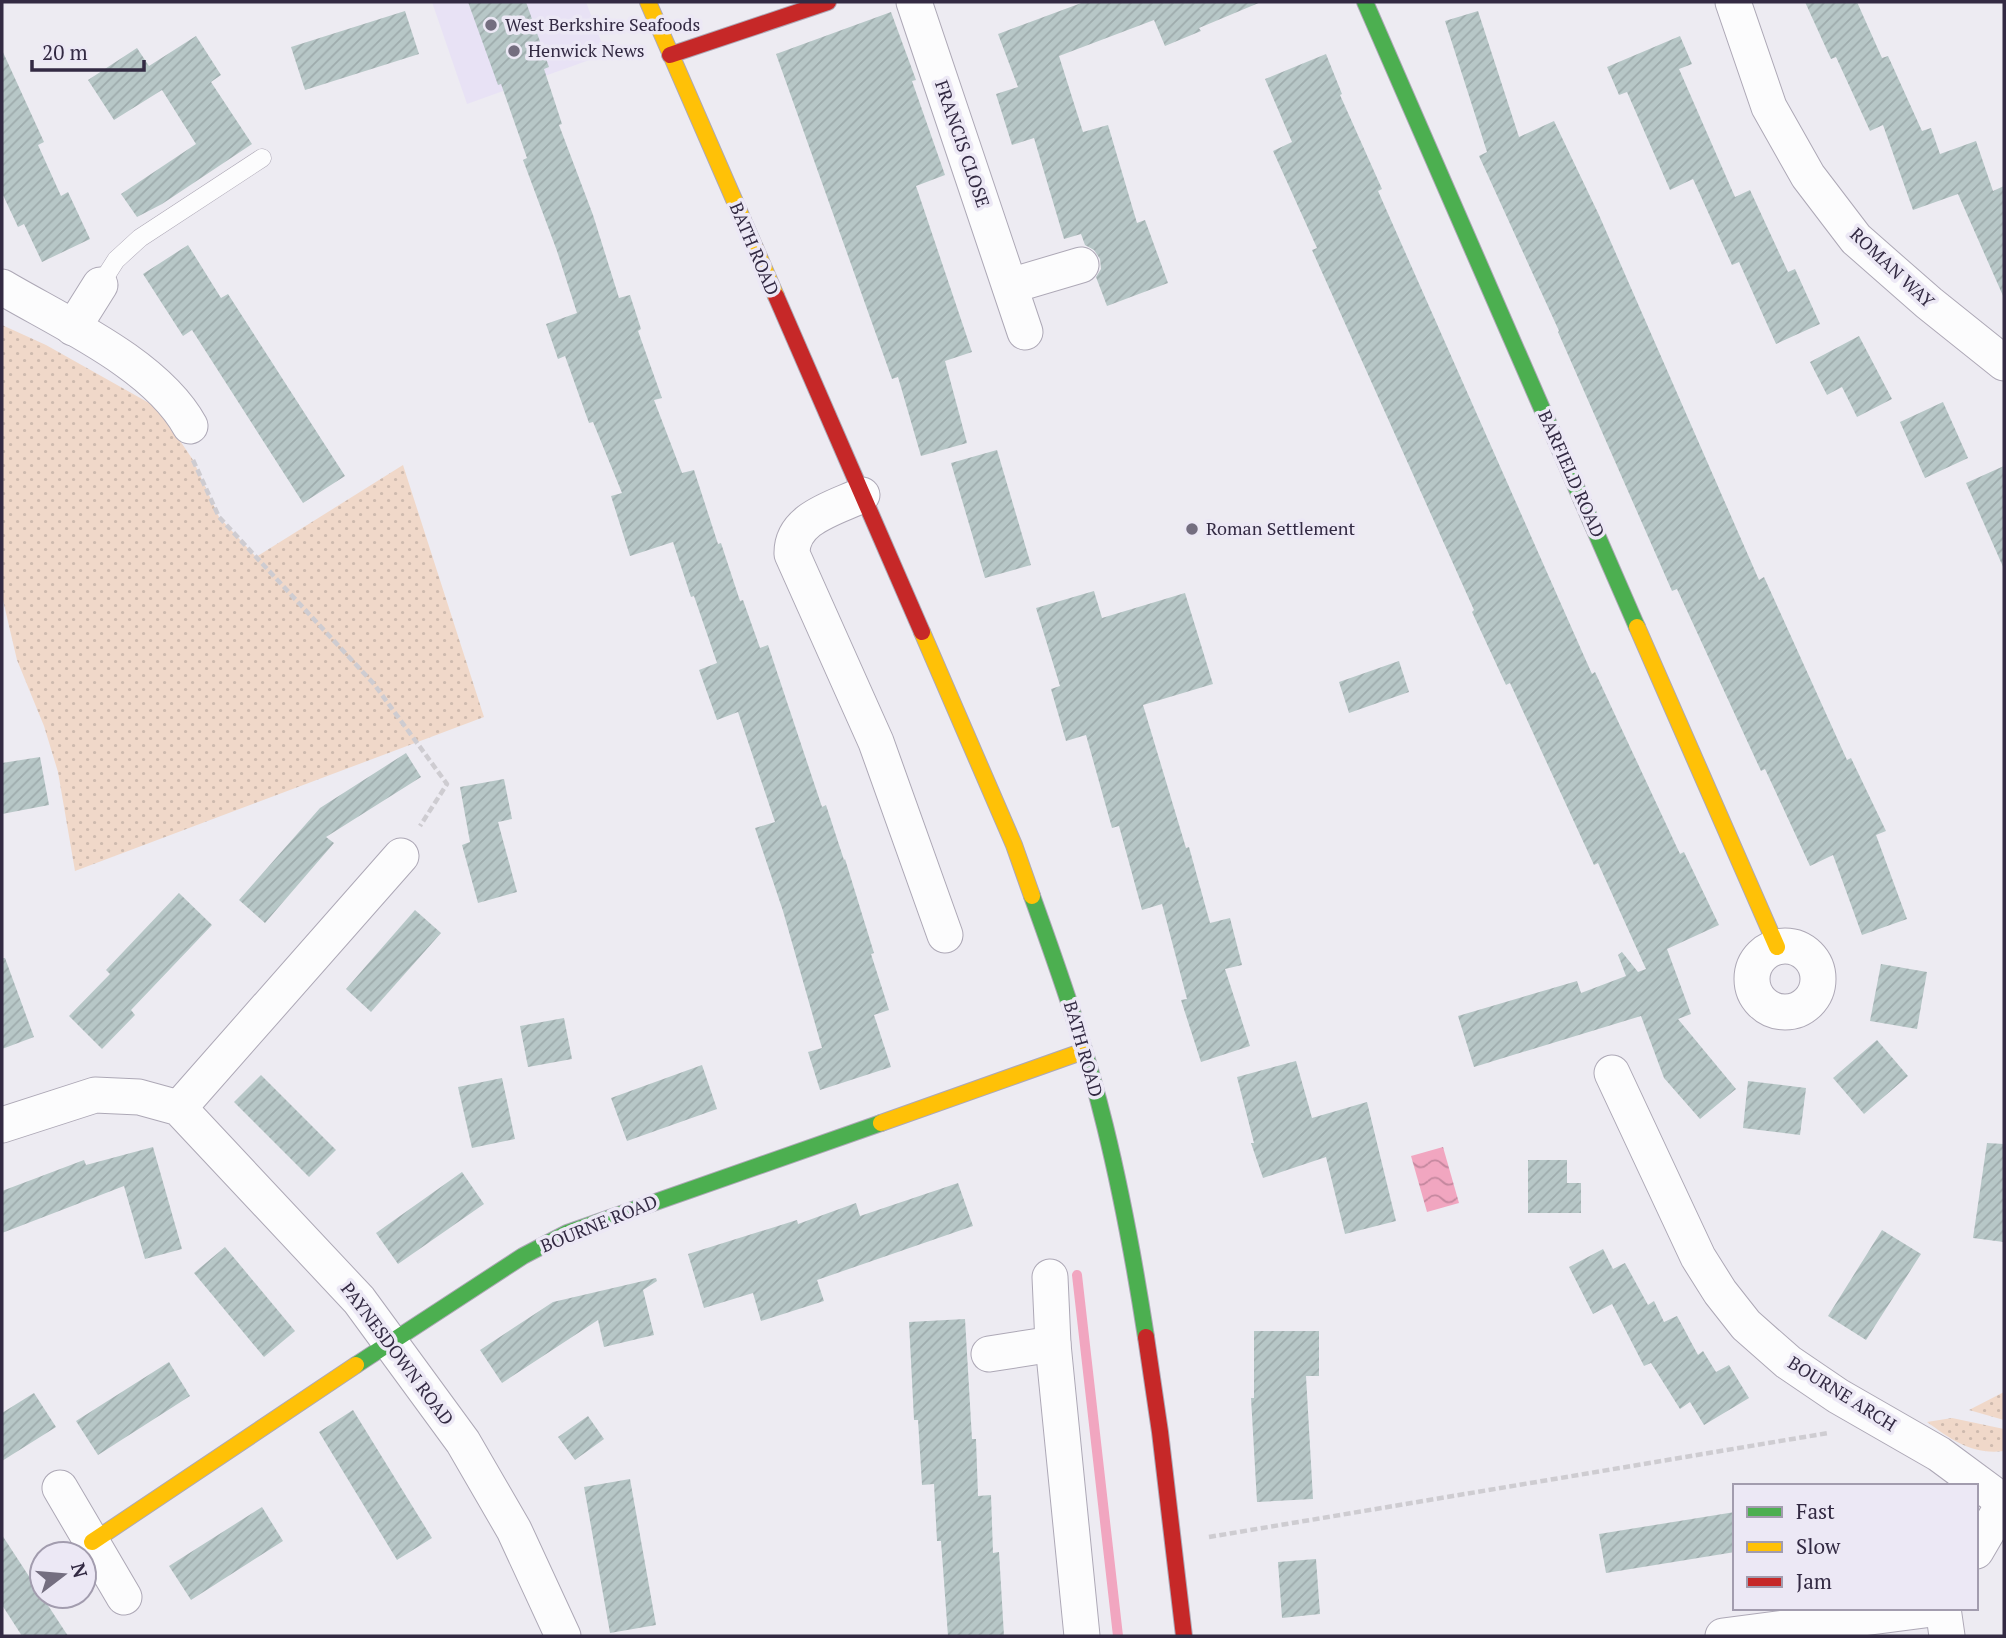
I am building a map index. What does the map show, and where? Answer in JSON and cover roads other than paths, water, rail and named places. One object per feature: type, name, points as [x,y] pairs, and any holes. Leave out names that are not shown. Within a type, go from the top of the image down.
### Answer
[{"type":"street","name":"BATH ROAD","points":[[648,2],[1014,845],[1058,967],[1105,1125],[1135,1267],[1160,1432],[1184,1636]]},
{"type":"street","points":[[670,55],[828,2]]},
{"type":"street","name":"FRANCIS CLOSE","points":[[914,2],[1025,332]]},
{"type":"street","name":"BARFIELD ROAD","points":[[1365,2],[1777,947]]},
{"type":"street","name":"ROMAN WAY","points":[[1732,2],[1769,107],[1808,176],[1856,239],[1929,303],[2004,363]]},
{"type":"street","points":[[1010,286],[1081,265]]},
{"type":"street","points":[[74,328],[100,285]]},
{"type":"street","points":[[2,287],[74,328],[137,369],[183,412],[190,426]]},
{"type":"street","points":[[862,495],[806,522],[793,538],[792,554],[876,742],[945,935]]},
{"type":"street","points":[[2,1125],[95,1095],[139,1097],[179,1108],[401,856]]},
{"type":"street","name":"BOURNE ROAD","points":[[95,1540],[390,1342],[523,1256],[567,1233],[1084,1051]]},
{"type":"street","name":"BOURNE ARCH","points":[[1612,1073],[1698,1257],[1720,1292],[1746,1325],[1788,1362],[1838,1396],[1939,1454],[2004,1502]]},
{"type":"street","name":"PAYNESDOWN ROAD","points":[[179,1108],[359,1300],[463,1441],[513,1530],[563,1636]]},
{"type":"street","points":[[1050,1277],[1053,1344],[1082,1636]]},
{"type":"street","points":[[989,1353],[1053,1344]]},
{"type":"street","points":[[60,1488],[91,1540]]},
{"type":"street","points":[[1978,1548],[2004,1502]]},
{"type":"street","points":[[98,1552],[124,1597]]},
{"type":"street","points":[[1723,1636],[1926,1610]]},
{"type":"street","points":[[1942,1610],[1947,1636]]},
{"type":"lane","points":[[100,285],[116,260],[140,238],[262,158]]},
{"type":"water","points":[[1443,1147],[1459,1203],[1427,1212],[1411,1156]]},
{"type":"waterway","points":[[1077,1275],[1118,1636]]},
{"type":"place","name":"West Berkshire Seafoods","points":[[491,25]]},
{"type":"place","name":"Henwick News","points":[[514,51]]},
{"type":"place","name":"Roman Settlement","points":[[1192,529]]}]
